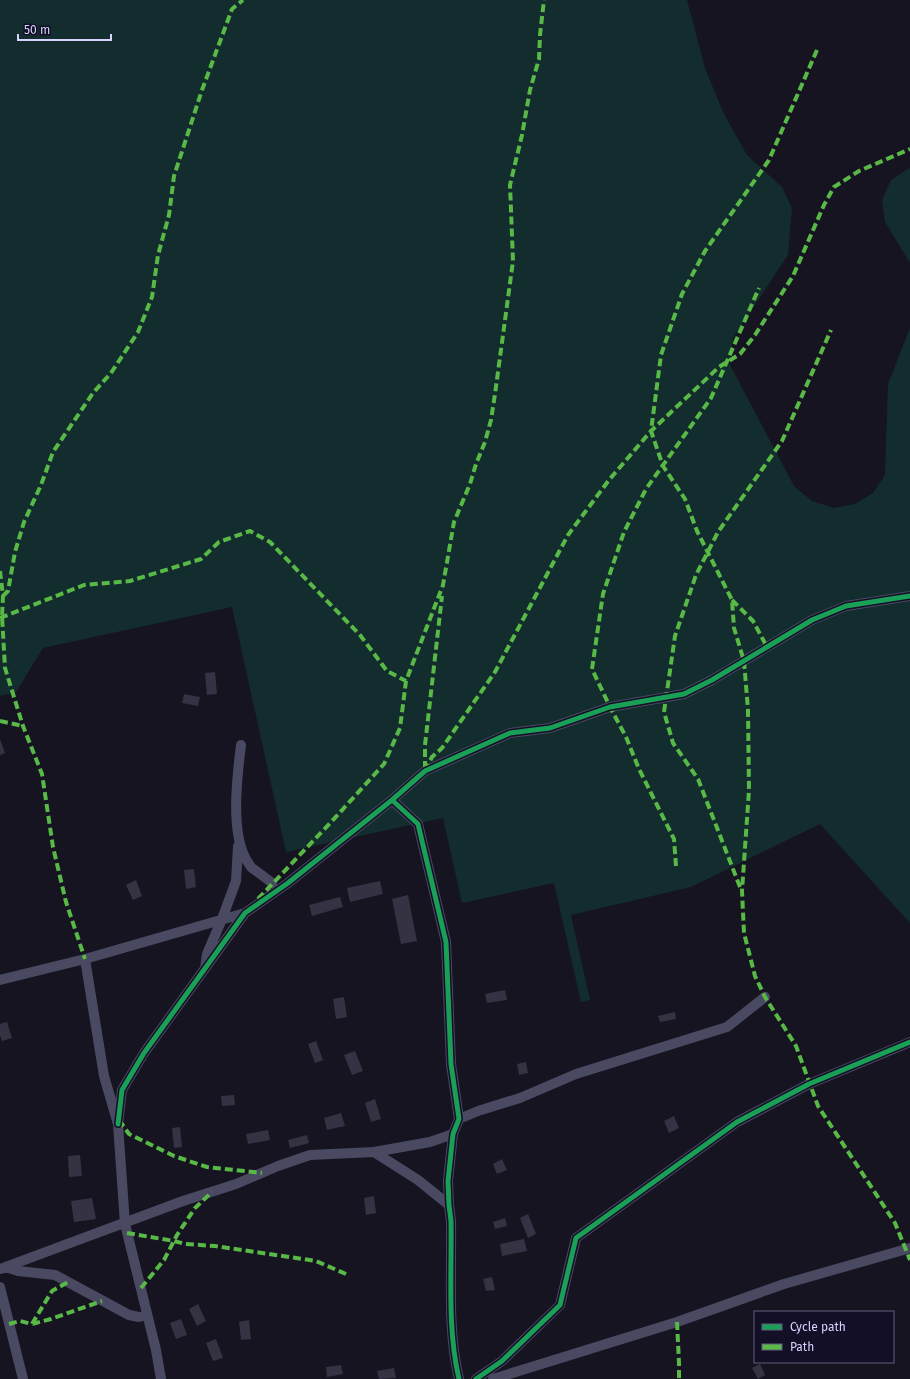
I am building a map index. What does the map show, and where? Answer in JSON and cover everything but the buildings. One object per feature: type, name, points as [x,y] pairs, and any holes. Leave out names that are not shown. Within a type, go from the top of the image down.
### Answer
[{"type":"street","points":[[0,980],[85,959],[245,913],[288,884],[392,800],[425,771],[510,733],[550,728],[610,707],[684,694],[712,680],[812,620],[846,606],[910,596]]},
{"type":"street","points":[[205,969],[207,954],[236,881],[239,840],[237,777],[241,745]]},
{"type":"street","points":[[392,800],[418,824],[446,942],[451,1064],[459,1119],[453,1134],[448,1181],[452,1242],[451,1324],[455,1362],[459,1379]]},
{"type":"street","points":[[239,840],[242,852],[252,868],[272,883]]},
{"type":"street","points":[[161,1379],[148,1315],[125,1224],[118,1124],[122,1090],[144,1053],[245,913]]},
{"type":"street","points":[[85,959],[104,1076],[118,1124]]},
{"type":"street","points":[[459,1119],[478,1111],[520,1098],[576,1074],[727,1027],[765,997]]},
{"type":"street","points":[[476,1379],[502,1360],[560,1305],[576,1238],[737,1122],[810,1084],[910,1042]]},
{"type":"street","points":[[3,1268],[184,1201],[236,1184],[278,1166],[310,1155],[374,1152],[430,1142],[453,1134]]},
{"type":"street","points":[[374,1152],[418,1180],[449,1205]]},
{"type":"street","points":[[494,1379],[669,1325],[784,1284],[910,1248]]},
{"type":"street","points":[[3,1268],[55,1275],[129,1315],[139,1317],[148,1315]]},
{"type":"street","points":[[0,1287],[23,1379]]},
{"type":"green space","points":[[0,0],[687,0],[705,68],[723,112],[747,155],[782,187],[792,208],[788,255],[733,338],[729,363],[794,486],[812,501],[834,508],[855,504],[873,493],[885,475],[888,384],[910,328],[910,923],[820,824],[691,887],[571,915],[590,1000],[581,1002],[554,883],[462,903],[443,818],[286,852],[232,607],[43,648],[16,692],[0,696]]},
{"type":"green space","points":[[910,168],[910,263],[885,222],[882,200],[891,180]]},
{"type":"marked path","points":[[3,596],[8,591],[15,552],[24,522],[41,485],[53,452],[93,393],[111,373],[138,332],[152,297],[158,255],[169,215],[174,176],[202,90],[232,9],[243,0]]},
{"type":"marked path","points":[[258,899],[384,764],[400,728],[406,681],[443,585],[454,522],[470,484],[491,420],[513,261],[510,185],[522,135],[530,90],[539,59],[544,0]]},
{"type":"marked path","points":[[817,50],[769,160],[705,251],[682,294],[661,355],[651,431],[663,466],[685,499],[697,531],[732,600],[734,628],[744,661],[748,710],[749,790],[742,891],[744,933],[755,976],[765,997],[796,1046],[818,1106],[895,1223],[910,1260]]},
{"type":"marked path","points":[[425,771],[432,757],[442,748],[495,672],[568,535],[609,480],[651,431],[719,367],[740,354],[755,335],[793,276],[824,205],[834,187],[859,171],[910,149]]},
{"type":"marked path","points":[[676,866],[674,839],[592,669],[603,594],[624,532],[646,489],[711,398],[759,288]]},
{"type":"marked path","points":[[740,887],[698,779],[673,743],[664,712],[675,636],[696,575],[718,532],[782,441],[831,330]]},
{"type":"marked path","points":[[0,618],[84,585],[130,581],[201,559],[219,542],[250,531],[270,542],[360,635],[387,671],[406,681]]},
{"type":"marked path","points":[[0,571],[3,596],[2,616],[5,668],[23,726],[42,774],[53,847],[66,902],[85,959]]},
{"type":"marked path","points":[[425,769],[425,745],[442,596]]},
{"type":"marked path","points":[[732,600],[753,621],[767,647]]},
{"type":"marked path","points":[[0,721],[23,726]]},
{"type":"marked path","points":[[119,1120],[129,1134],[174,1156],[207,1167],[262,1173]]},
{"type":"marked path","points":[[141,1288],[164,1260],[177,1235],[195,1208],[212,1192]]},
{"type":"marked path","points":[[127,1233],[185,1244],[215,1246],[316,1261],[346,1274]]},
{"type":"marked path","points":[[32,1324],[52,1291],[68,1282]]},
{"type":"marked path","points":[[9,1324],[20,1321],[32,1324],[102,1301]]},
{"type":"marked path","points":[[677,1322],[679,1379]]},
{"type":"cycle path","points":[[118,1124],[122,1090],[144,1053],[245,913],[288,883],[392,800],[425,771],[510,733],[550,728],[610,707],[684,694],[712,680],[812,620],[846,606],[910,596]]},
{"type":"cycle path","points":[[392,800],[418,824],[446,942],[451,1064],[459,1119],[453,1134],[448,1181],[451,1221],[451,1321],[455,1360],[459,1379]]},
{"type":"cycle path","points":[[476,1379],[502,1361],[560,1305],[576,1238],[737,1122],[809,1084],[910,1042]]}]
